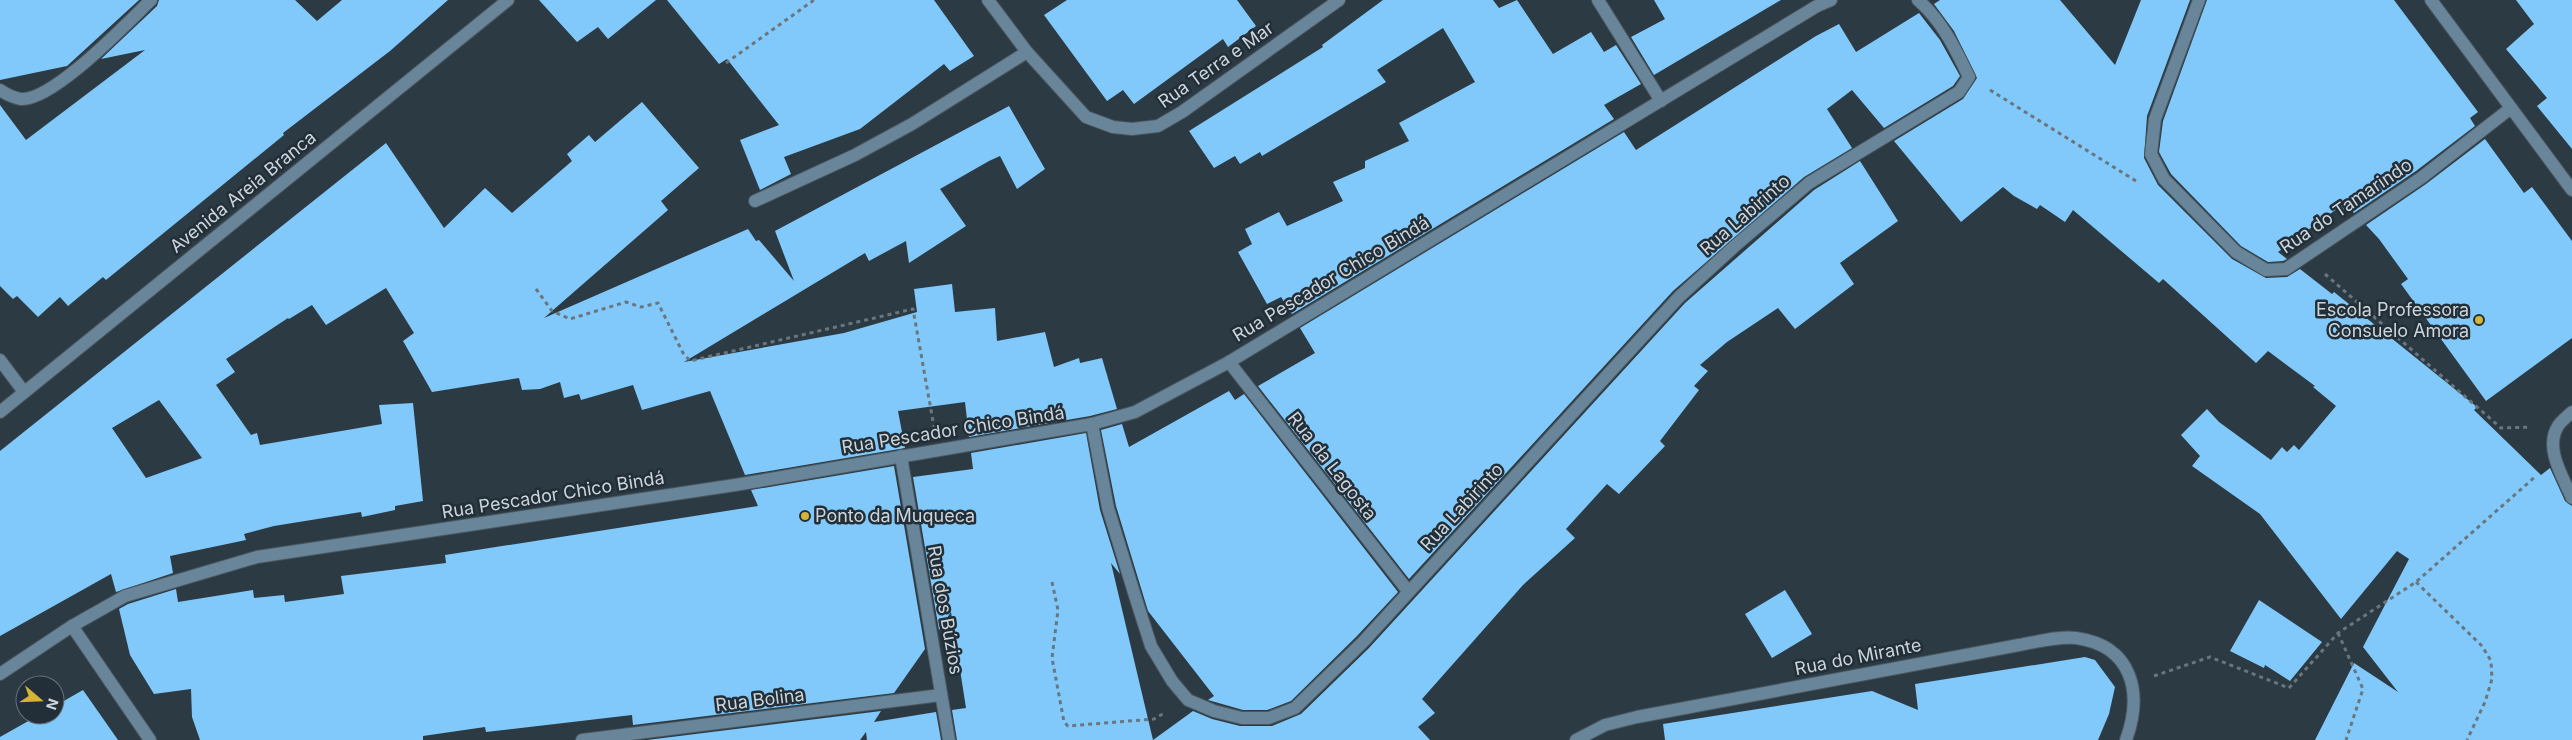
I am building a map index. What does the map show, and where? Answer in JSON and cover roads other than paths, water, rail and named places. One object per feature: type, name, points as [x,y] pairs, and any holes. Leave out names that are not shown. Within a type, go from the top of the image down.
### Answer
[{"type":"street","points":[[0,90],[22,99],[35,95],[58,82],[86,61],[151,0]]},
{"type":"street","name":"Avenida Areia Branca","points":[[0,412],[508,0]]},
{"type":"street","name":"Rua Terra e Mar","points":[[988,0],[1027,52],[1086,117],[1112,127],[1132,129],[1158,126],[1182,112],[1339,0]]},
{"type":"street","points":[[1598,0],[1662,101]]},
{"type":"street","name":"Rua Pescador Chico Bindá","points":[[0,674],[72,626],[125,596],[257,556],[735,485],[1092,424],[1134,412],[1228,362],[1817,6],[1831,0]]},
{"type":"street","name":"Rua Labirinto","points":[[1092,424],[1108,508],[1151,646],[1172,681],[1188,700],[1214,711],[1242,718],[1269,718],[1295,708],[1363,642],[1693,284],[1809,184],[1959,92],[1969,77],[1944,28],[1932,12],[1918,0]]},
{"type":"street","name":"Rua do Tamarindo","points":[[2199,0],[2155,118],[2151,154],[2164,179],[2236,252],[2266,270],[2286,269],[2420,178],[2511,108]]},
{"type":"street","points":[[2431,0],[2572,190]]},
{"type":"street","points":[[756,201],[855,155],[896,133],[1027,52]]},
{"type":"street","points":[[0,360],[24,392]]},
{"type":"street","name":"Rua da Lagosta","points":[[1228,362],[1408,592]]},
{"type":"street","points":[[2572,412],[2558,425],[2553,446],[2555,459],[2572,498]]},
{"type":"street","name":"Rua dos Búzios","points":[[901,456],[949,740]]},
{"type":"street","points":[[72,626],[150,740]]},
{"type":"street","name":"Rua do Mirante","points":[[1576,740],[1605,725],[1637,716],[2059,639],[2087,640],[2104,648],[2125,666],[2132,682],[2135,704],[2126,740]]},
{"type":"street","name":"Rua Bolina","points":[[582,740],[941,695]]},
{"type":"place","name":"Escola Professora Consuelo Amora","points":[[2479,320]]},
{"type":"place","name":"Ponto da Muqueca","points":[[805,516]]}]
